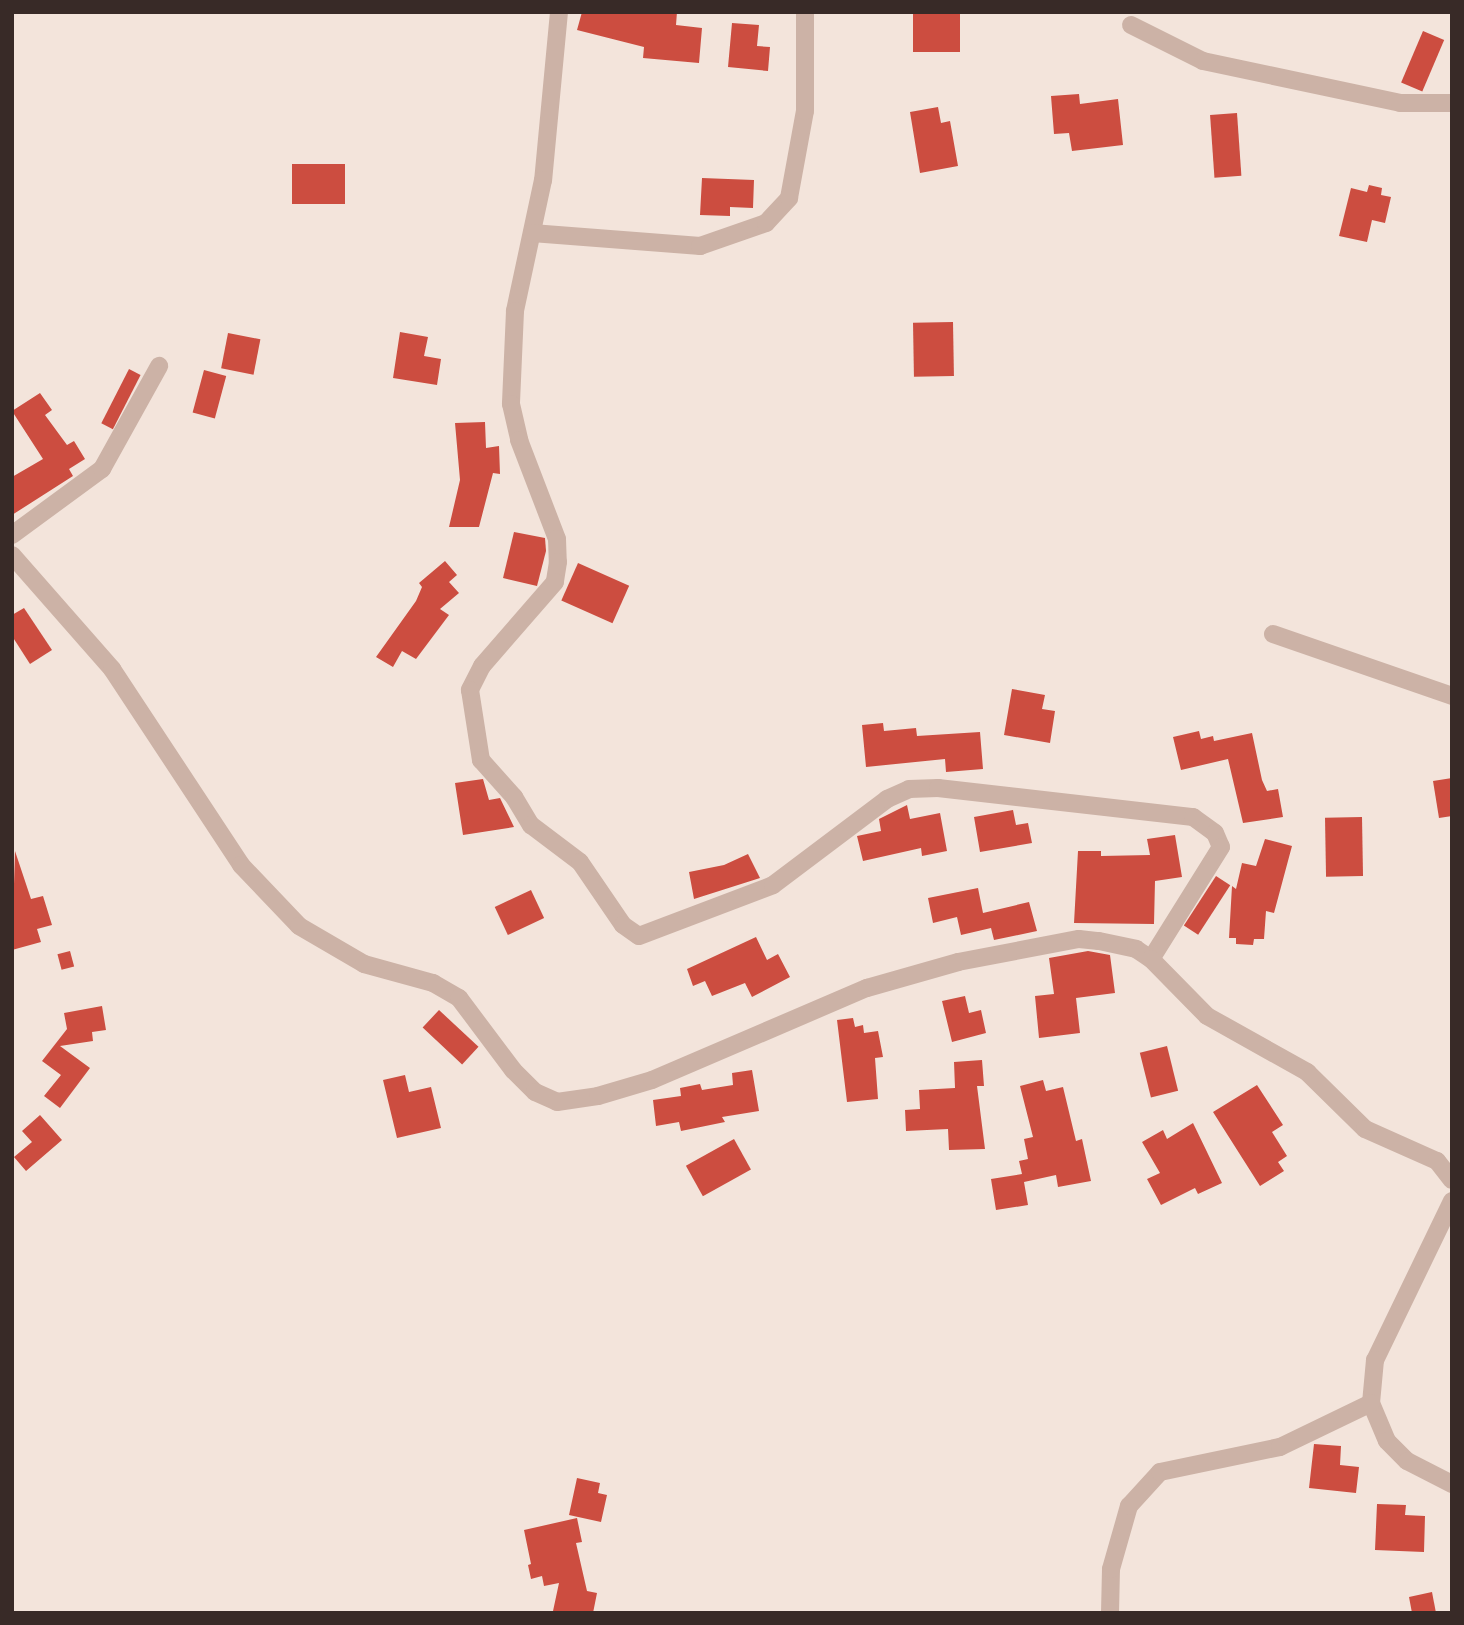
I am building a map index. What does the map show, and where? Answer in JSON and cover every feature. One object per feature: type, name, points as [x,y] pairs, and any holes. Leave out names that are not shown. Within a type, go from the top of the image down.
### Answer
[{"type":"street","points":[[559,12],[543,180],[515,311],[511,404],[519,440],[557,539],[558,562],[555,582],[482,666],[470,690],[481,760],[514,797],[531,825],[580,862],[622,925],[639,936],[773,885],[887,799],[909,789],[938,788],[1193,817],[1215,833],[1221,847],[1151,959]]},
{"type":"street","points":[[532,233],[700,246],[766,223],[789,198],[805,111],[805,12]]},
{"type":"street","points":[[1131,25],[1203,61],[1400,103],[1452,103]]},
{"type":"street","points":[[12,535],[102,469],[159,366]]},
{"type":"street","points":[[12,555],[112,669],[241,865],[299,926],[364,964],[433,983],[459,998],[513,1070],[535,1092],[557,1102],[598,1096],[652,1080],[867,988],[958,962],[1079,939],[1136,949],[1151,959],[1206,1016],[1307,1072],[1365,1129],[1437,1161],[1452,1180]]},
{"type":"street","points":[[1273,634],[1452,696]]},
{"type":"street","points":[[1452,1201],[1376,1360],[1371,1403],[1387,1441],[1407,1461],[1452,1484]]},
{"type":"street","points":[[1110,1613],[1111,1569],[1129,1506],[1160,1472],[1280,1447],[1371,1403]]},
{"type":"building","points":[[582,12],[677,12],[676,25],[702,28],[699,63],[643,58],[644,47],[577,30]]},
{"type":"building","points":[[913,12],[960,12],[960,52],[913,52]]},
{"type":"building","points":[[732,23],[759,25],[757,46],[770,47],[768,71],[728,67]]},
{"type":"building","points":[[1423,31],[1444,40],[1422,92],[1401,83]]},
{"type":"building","points":[[1079,94],[1080,104],[1118,99],[1123,145],[1072,151],[1069,133],[1054,134],[1051,96]]},
{"type":"building","points":[[938,107],[941,123],[950,121],[958,166],[920,173],[910,112]]},
{"type":"building","points":[[1237,113],[1241,176],[1214,178],[1210,115]]},
{"type":"building","points":[[292,164],[345,164],[345,204],[292,204]]},
{"type":"building","points":[[702,178],[754,180],[753,208],[730,207],[730,216],[700,215]]},
{"type":"building","points":[[1369,185],[1382,188],[1381,195],[1391,197],[1385,223],[1372,220],[1367,242],[1339,236],[1351,188],[1367,192]]},
{"type":"building","points":[[953,322],[954,376],[914,377],[913,323]]},
{"type":"building","points":[[400,332],[428,337],[424,356],[441,359],[437,385],[393,378]]},
{"type":"building","points":[[228,333],[260,339],[254,375],[221,368]]},
{"type":"building","points":[[129,369],[141,375],[113,429],[101,423]]},
{"type":"building","points":[[204,370],[226,376],[215,418],[193,413]]},
{"type":"building","points":[[40,393],[52,410],[45,415],[67,445],[74,441],[85,459],[69,469],[73,476],[12,515],[12,477],[43,459],[12,411]]},
{"type":"building","points":[[485,422],[486,448],[499,446],[500,474],[493,473],[479,527],[449,527],[460,480],[455,423]]},
{"type":"building","points":[[514,532],[545,538],[546,551],[537,586],[503,578]]},
{"type":"building","points":[[445,561],[457,575],[449,582],[459,593],[440,609],[449,615],[416,659],[402,651],[393,667],[376,657],[416,601],[422,587],[419,583]]},
{"type":"building","points":[[578,563],[629,586],[612,623],[561,600]]},
{"type":"building","points":[[24,608],[52,650],[30,664],[12,636],[12,615]]},
{"type":"building","points":[[1012,689],[1045,695],[1042,709],[1055,711],[1050,743],[1004,735]]},
{"type":"building","points":[[883,723],[884,731],[916,728],[917,736],[980,732],[983,769],[946,772],[945,759],[866,767],[862,725]]},
{"type":"building","points":[[1199,731],[1201,739],[1213,736],[1214,741],[1252,733],[1262,780],[1267,791],[1278,789],[1283,817],[1243,823],[1228,759],[1181,770],[1173,737]]},
{"type":"building","points":[[1452,778],[1452,816],[1439,818],[1433,781]]},
{"type":"building","points":[[483,779],[489,800],[500,798],[514,827],[463,835],[455,783]]},
{"type":"building","points":[[907,805],[910,819],[940,813],[947,851],[922,856],[921,848],[863,861],[857,836],[881,831],[879,819]]},
{"type":"building","points":[[1013,810],[1016,825],[1028,823],[1032,843],[980,852],[974,817]]},
{"type":"building","points":[[1362,817],[1363,876],[1326,877],[1325,818]]},
{"type":"building","points":[[1175,835],[1182,877],[1155,881],[1154,924],[1074,923],[1078,851],[1101,851],[1101,856],[1150,855],[1147,839]]},
{"type":"building","points":[[1265,839],[1292,846],[1274,913],[1266,911],[1264,939],[1254,939],[1253,945],[1236,944],[1236,938],[1229,938],[1232,886],[1236,889],[1242,863],[1256,866]]},
{"type":"building","points":[[15,851],[31,899],[43,896],[52,925],[37,929],[41,942],[12,950]]},
{"type":"building","points":[[748,854],[760,878],[694,899],[689,872],[724,865]]},
{"type":"building","points":[[1216,876],[1230,885],[1198,935],[1184,925]]},
{"type":"building","points":[[978,888],[983,913],[1029,902],[1037,931],[994,940],[991,928],[961,935],[957,917],[933,923],[928,898]]},
{"type":"building","points":[[531,890],[544,918],[508,935],[495,907]]},
{"type":"building","points":[[756,937],[767,960],[778,954],[790,977],[752,997],[745,983],[712,996],[705,981],[693,986],[687,969]]},
{"type":"building","points":[[70,951],[74,966],[62,970],[57,954]]},
{"type":"building","points":[[1088,951],[1110,955],[1115,993],[1076,998],[1080,1033],[1039,1038],[1035,996],[1054,994],[1049,958]]},
{"type":"building","points":[[965,996],[969,1013],[981,1010],[986,1033],[952,1042],[942,1001]]},
{"type":"building","points":[[102,1006],[106,1030],[92,1032],[93,1041],[60,1046],[90,1068],[60,1108],[44,1096],[61,1075],[42,1061],[67,1029],[64,1013]]},
{"type":"building","points":[[439,1010],[478,1047],[462,1064],[423,1028]]},
{"type":"building","points":[[853,1018],[855,1027],[863,1025],[864,1033],[878,1031],[883,1057],[875,1058],[878,1099],[847,1102],[837,1020]]},
{"type":"building","points":[[1167,1046],[1178,1091],[1151,1097],[1140,1053]]},
{"type":"building","points":[[982,1060],[984,1086],[977,1086],[985,1149],[949,1150],[948,1129],[906,1131],[905,1110],[920,1109],[919,1090],[955,1088],[954,1062]]},
{"type":"building","points":[[752,1070],[759,1111],[722,1117],[725,1122],[681,1131],[679,1122],[656,1126],[653,1100],[681,1096],[680,1088],[700,1084],[702,1090],[733,1085],[732,1073]]},
{"type":"building","points":[[405,1075],[409,1092],[431,1087],[441,1128],[397,1138],[383,1080]]},
{"type":"building","points":[[1043,1080],[1046,1091],[1063,1087],[1076,1141],[1082,1139],[1091,1181],[1058,1187],[1056,1175],[1024,1182],[1028,1205],[996,1210],[991,1179],[1022,1174],[1019,1161],[1028,1159],[1024,1139],[1033,1137],[1020,1086]]},
{"type":"building","points":[[1257,1085],[1283,1125],[1272,1132],[1287,1156],[1278,1162],[1284,1171],[1260,1186],[1213,1112]]},
{"type":"building","points":[[40,1115],[62,1140],[26,1171],[14,1157],[32,1142],[22,1131]]},
{"type":"building","points":[[1193,1123],[1222,1183],[1198,1194],[1195,1188],[1161,1205],[1147,1179],[1160,1173],[1142,1142],[1163,1130],[1167,1139]]},
{"type":"building","points":[[734,1139],[751,1170],[703,1196],[686,1166]]},
{"type":"building","points":[[1314,1444],[1341,1446],[1340,1465],[1359,1467],[1356,1493],[1309,1488]]},
{"type":"building","points":[[577,1478],[600,1483],[598,1493],[607,1495],[601,1522],[569,1515]]},
{"type":"building","points":[[1377,1504],[1406,1505],[1405,1515],[1425,1516],[1424,1552],[1375,1550]]},
{"type":"building","points":[[577,1518],[582,1542],[576,1543],[587,1591],[597,1593],[593,1613],[553,1611],[559,1583],[544,1586],[542,1576],[531,1579],[528,1565],[531,1564],[524,1530]]},
{"type":"building","points":[[1432,1592],[1436,1613],[1412,1613],[1409,1597]]}]
